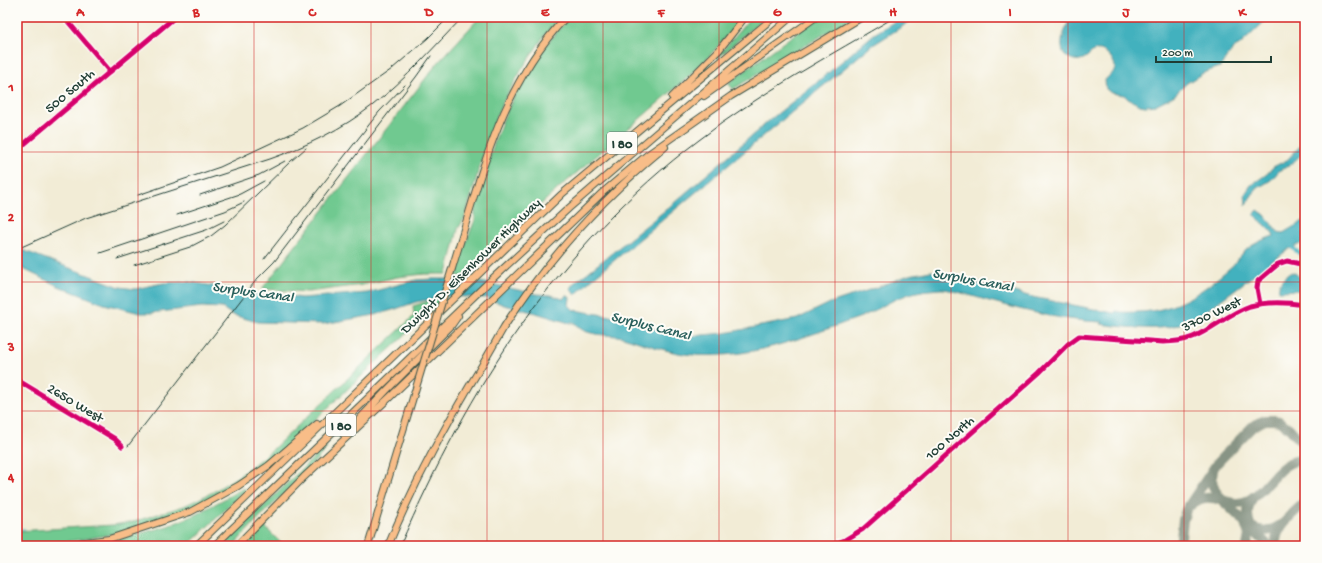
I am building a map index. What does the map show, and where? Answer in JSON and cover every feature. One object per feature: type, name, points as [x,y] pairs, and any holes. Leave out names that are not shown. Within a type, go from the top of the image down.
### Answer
[{"type":"highway","points":[[368,546],[492,140],[505,108],[533,58],[566,17]]},
{"type":"highway","points":[[639,129],[718,50],[745,17]]},
{"type":"highway","name":"Dwight D. Eisenhower Highway","points":[[196,546],[562,194],[774,17]]},
{"type":"highway","name":"Dwight D. Eisenhower Highway","points":[[214,546],[492,279],[569,208],[791,17]]},
{"type":"highway","points":[[673,118],[816,17]]},
{"type":"highway","points":[[304,477],[602,193],[642,160],[731,96],[862,17]]},
{"type":"highway","points":[[388,546],[423,467],[505,326],[532,288],[568,241],[615,191],[695,122],[731,96]]},
{"type":"highway","points":[[236,546],[451,326],[467,303]]},
{"type":"highway","points":[[53,546],[108,539],[176,517],[212,501],[268,466],[356,391]]},
{"type":"highway","points":[[193,546],[220,523]]},
{"type":"street","points":[[64,17],[110,71]]},
{"type":"street","name":"500 South","points":[[17,150],[174,17]]},
{"type":"street","name":"3700 West","points":[[1079,336],[1176,342],[1194,337],[1231,315],[1249,307],[1274,302],[1305,305]]},
{"type":"street","name":"100 North","points":[[829,546],[846,540],[863,529],[1040,373],[1068,344],[1079,336]]},
{"type":"street","name":"2650 West","points":[[17,380],[115,439],[122,446]]},
{"type":"green space","points":[[480,17],[560,17],[544,36],[522,69],[502,104],[488,138],[465,217],[458,229],[447,274],[424,274],[397,277],[362,285],[308,292],[262,289],[436,65]]},
{"type":"green space","points":[[570,17],[743,17],[707,59],[685,80],[559,188],[495,246],[465,277],[455,275],[475,220],[475,209],[491,154],[508,108],[531,66],[549,41]]},
{"type":"green space","points":[[751,17],[765,17],[718,58],[717,57]]},
{"type":"green space","points":[[818,17],[853,17],[733,89],[728,83]]},
{"type":"green space","points":[[439,298],[438,304],[284,449],[268,462],[234,485],[179,513],[140,527],[87,539],[17,546],[17,531],[113,525],[133,522],[184,506],[213,492],[240,475],[272,450],[414,316],[413,306]]},
{"type":"green space","points":[[326,446],[327,448],[299,479],[233,546],[222,546]]},
{"type":"green space","points":[[244,488],[246,490],[187,546],[93,546],[168,526],[197,514]]},
{"type":"green space","points":[[263,525],[284,546],[243,546]]},
{"type":"water","points":[[902,17],[917,17],[870,47],[592,279],[575,295],[570,288],[576,281],[668,208],[771,119],[874,34]]},
{"type":"water","points":[[1070,17],[1285,17],[1278,22],[1264,22],[1240,45],[1233,49],[1220,67],[1203,73],[1187,83],[1175,95],[1155,105],[1145,106],[1128,99],[1124,95],[1111,93],[1106,89],[1105,80],[1115,70],[1115,65],[1106,52],[1096,50],[1085,58],[1078,60],[1072,60],[1065,56],[1062,41]]},
{"type":"water","points":[[1305,141],[1305,151],[1289,166],[1279,171],[1271,180],[1258,188],[1246,205],[1245,194],[1251,185],[1267,174],[1273,167],[1287,160]]},
{"type":"water","points":[[1258,210],[1265,215],[1278,232],[1283,233],[1305,220],[1305,242],[1289,249],[1206,311],[1174,326],[1162,328],[1135,328],[1101,324],[1103,322],[1061,318],[988,301],[958,292],[940,289],[908,294],[861,317],[796,340],[752,351],[707,356],[676,353],[623,337],[590,333],[584,331],[575,323],[569,323],[504,305],[487,298],[448,296],[416,302],[375,315],[323,324],[257,322],[233,315],[222,308],[202,307],[140,313],[104,304],[58,286],[17,266],[17,248],[120,287],[135,289],[163,283],[189,282],[239,290],[263,296],[286,295],[301,298],[367,293],[416,280],[463,279],[536,294],[551,295],[563,299],[567,294],[570,298],[569,305],[574,310],[616,317],[665,332],[691,336],[725,333],[797,319],[830,303],[909,275],[931,271],[968,279],[1032,297],[1114,313],[1116,311],[1152,311],[1178,304],[1189,298],[1211,284],[1253,245],[1274,236],[1273,233],[1254,214]]},
{"type":"water","points":[[1292,272],[1305,282],[1305,290],[1279,291],[1279,285],[1282,280]]},
{"type":"waterway","points":[[1288,244],[1305,258]]},
{"type":"waterway","points":[[17,529],[25,529]]},
{"type":"taxiway","points":[[1180,546],[1183,520],[1186,510],[1217,463],[1253,426],[1265,420],[1279,421],[1289,428],[1305,446]]},
{"type":"taxiway","points":[[1191,505],[1198,500],[1206,498],[1242,503],[1256,495],[1281,469],[1288,464],[1305,460]]},
{"type":"taxiway","points":[[1213,471],[1212,480],[1215,491],[1224,500]]},
{"type":"taxiway","points":[[1251,527],[1248,519],[1248,511],[1254,496]]},
{"type":"taxiway","points":[[1222,500],[1269,546]]},
{"type":"taxiway","points":[[1276,546],[1276,539],[1281,527],[1285,521],[1305,502]]},
{"type":"taxiway","points":[[1245,523],[1249,535],[1247,546]]},
{"type":"taxiway","points":[[1251,527],[1267,531],[1282,524]]},
{"type":"tram line","points":[[400,546],[427,487],[456,430],[488,375],[523,323],[561,273],[603,226],[649,181],[722,123],[770,91],[895,17]]},
{"type":"railway","points":[[138,195],[220,167],[303,128],[340,106],[392,69],[428,38],[449,17]]},
{"type":"railway","points":[[17,249],[86,218],[270,159],[324,136],[361,114],[385,95],[420,62],[463,17]]},
{"type":"railway","points":[[128,446],[257,279],[274,262],[431,56]]},
{"type":"railway","points":[[264,259],[379,112],[405,85]]},
{"type":"railway","points":[[134,265],[190,247],[211,236],[225,225],[306,148]]},
{"type":"railway","points":[[200,195],[259,175],[285,161]]},
{"type":"railway","points":[[177,215],[240,194],[264,181]]},
{"type":"railway","points":[[100,253],[225,211],[244,202]]},
{"type":"railway","points":[[117,259],[206,230],[224,221]]},
{"type":"cycle path","points":[[64,17],[110,71]]},
{"type":"cycle path","points":[[17,150],[175,17]]},
{"type":"cycle path","points":[[1260,304],[1257,288],[1258,281],[1278,264],[1287,261],[1305,265]]},
{"type":"cycle path","points":[[829,546],[845,540],[863,529],[1039,373],[1068,344],[1079,336],[1163,342],[1178,341],[1200,334],[1242,309],[1250,306],[1277,302],[1305,305]]},
{"type":"cycle path","points":[[17,380],[115,439],[122,446]]},
{"type":"water label","name":"Surplus Canal","points":[[973,279]]},
{"type":"water label","name":"Surplus Canal","points":[[253,291]]},
{"type":"water label","name":"Surplus Canal","points":[[651,325]]}]
